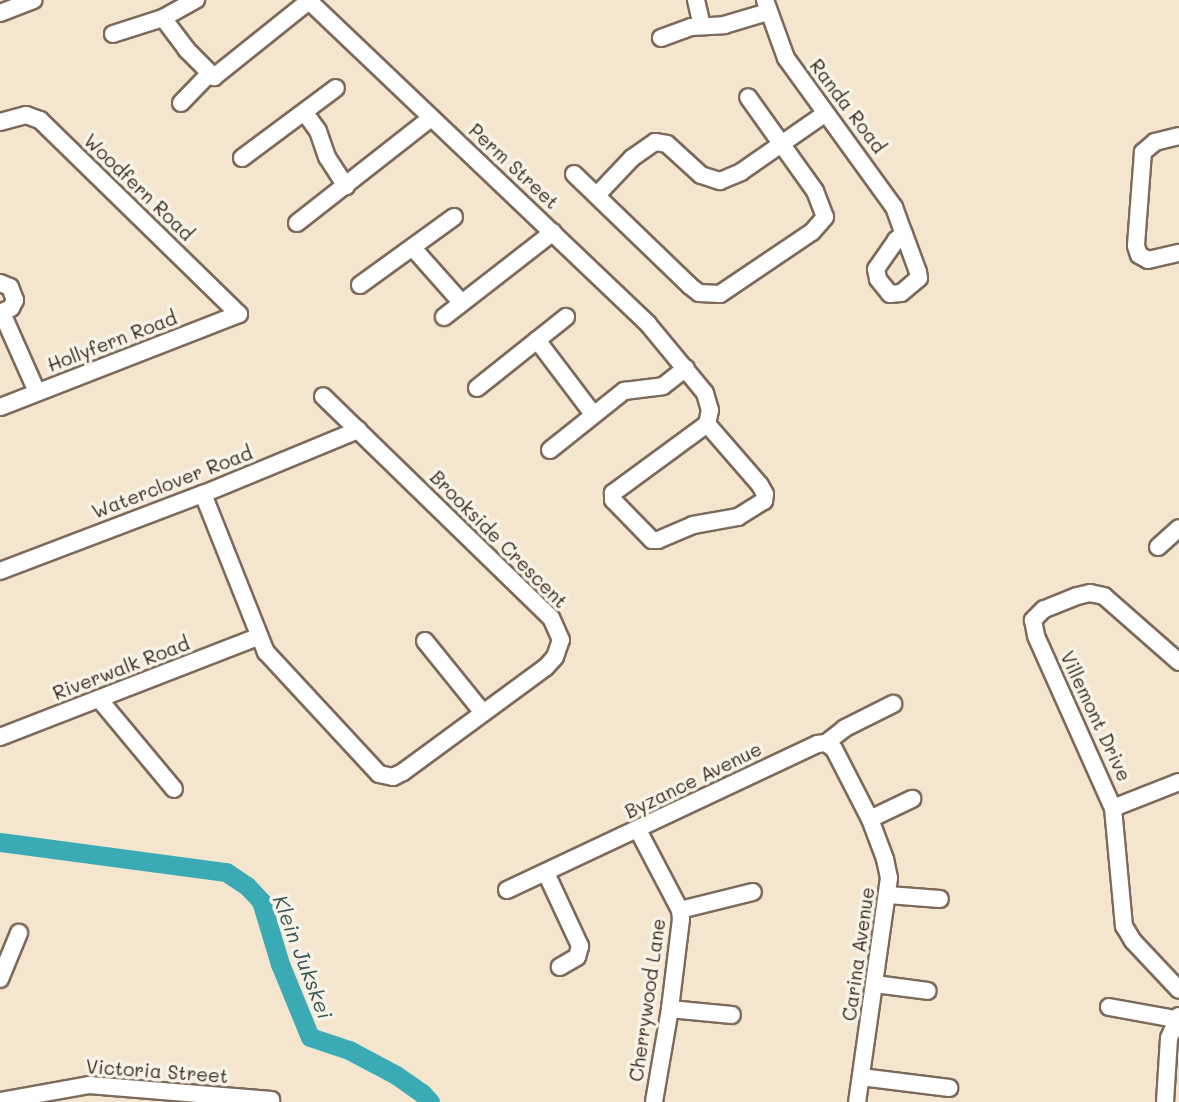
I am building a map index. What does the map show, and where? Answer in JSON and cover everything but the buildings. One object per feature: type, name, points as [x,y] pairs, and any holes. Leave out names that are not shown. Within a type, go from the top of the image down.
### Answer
[{"type":"street","points":[[0,13],[34,0]]},
{"type":"street","points":[[113,34],[163,18],[196,0]]},
{"type":"street","points":[[696,0],[702,25]]},
{"type":"street","points":[[163,18],[214,77],[309,1]]},
{"type":"street","name":"Perm Street","points":[[309,1],[658,334],[709,402],[710,418],[707,424]]},
{"type":"street","points":[[661,38],[702,25],[739,22],[766,6]]},
{"type":"street","name":"Randa Road","points":[[766,6],[786,58],[886,192],[904,234]]},
{"type":"street","points":[[181,103],[209,74]]},
{"type":"street","points":[[242,158],[336,88]]},
{"type":"street","points":[[574,174],[690,286],[699,293],[720,294],[811,232],[825,217],[815,191],[748,97]]},
{"type":"street","points":[[305,113],[318,131],[327,157],[346,186]]},
{"type":"street","points":[[597,195],[632,158],[655,142],[667,144],[701,175],[720,181],[741,172],[826,113]]},
{"type":"street","name":"Woodfern Road","points":[[0,122],[26,115],[40,120],[239,314]]},
{"type":"street","points":[[297,223],[431,118]]},
{"type":"street","points":[[1179,136],[1155,142],[1143,152],[1136,246],[1139,255],[1148,260],[1179,253]]},
{"type":"street","points":[[360,285],[454,217]]},
{"type":"street","points":[[444,317],[553,232]]},
{"type":"street","points":[[414,248],[461,302]]},
{"type":"street","points":[[0,282],[10,287],[15,295],[11,308],[1,313],[37,392]]},
{"type":"street","name":"Hollyfern Road","points":[[0,407],[239,314]]},
{"type":"street","points":[[477,387],[566,317]]},
{"type":"street","points":[[537,340],[593,415]]},
{"type":"street","points":[[550,450],[624,391],[637,387],[663,386],[686,368]]},
{"type":"street","name":"Brookside Crescent","points":[[203,494],[258,636],[286,676],[365,762],[383,776],[393,777],[403,772],[552,661],[559,647],[558,627],[323,396]]},
{"type":"street","points":[[707,424],[760,485],[765,494],[764,501],[738,517],[693,525],[659,540],[652,540],[613,500],[612,493],[707,424]]},
{"type":"street","name":"Waterclover Road","points":[[0,571],[203,494],[358,430]]},
{"type":"street","points":[[1158,547],[1179,528]]},
{"type":"street","name":"Villemont Drive","points":[[1179,662],[1104,596],[1090,593],[1077,596],[1044,609],[1033,620],[1036,636],[1113,808],[1124,926],[1133,941],[1179,990]]},
{"type":"street","name":"Riverwalk Road","points":[[0,737],[258,636]]},
{"type":"street","points":[[425,641],[483,713]]},
{"type":"street","points":[[99,699],[174,789]]},
{"type":"street","name":"Byzance Avenue","points":[[508,890],[817,744],[826,743],[845,728],[893,704]]},
{"type":"street","name":"Carina Avenue","points":[[826,743],[834,749],[870,819],[886,859],[888,895],[857,1102]]},
{"type":"street","points":[[1113,808],[1179,782]]},
{"type":"street","points":[[870,819],[912,799]]},
{"type":"street","name":"Cherrywood Lane","points":[[638,830],[680,910],[680,937],[654,1102]]},
{"type":"street","points":[[546,873],[580,946],[577,957],[560,967]]},
{"type":"street","points":[[680,910],[753,892]]},
{"type":"street","points":[[888,895],[940,900]]},
{"type":"street","points":[[0,979],[19,933]]},
{"type":"street","points":[[875,984],[929,991]]},
{"type":"street","points":[[1109,1007],[1178,1017],[1168,1038],[1166,1102]]},
{"type":"street","points":[[670,1009],[732,1015]]},
{"type":"street","points":[[861,1077],[949,1088]]},
{"type":"street","name":"Victoria Street","points":[[0,1101],[89,1085],[271,1100]]},
{"type":"waterway","name":"Klein Jukskei","points":[[0,842],[226,872],[247,886],[261,901],[280,964],[310,1037],[349,1050],[396,1075],[430,1102]]}]
